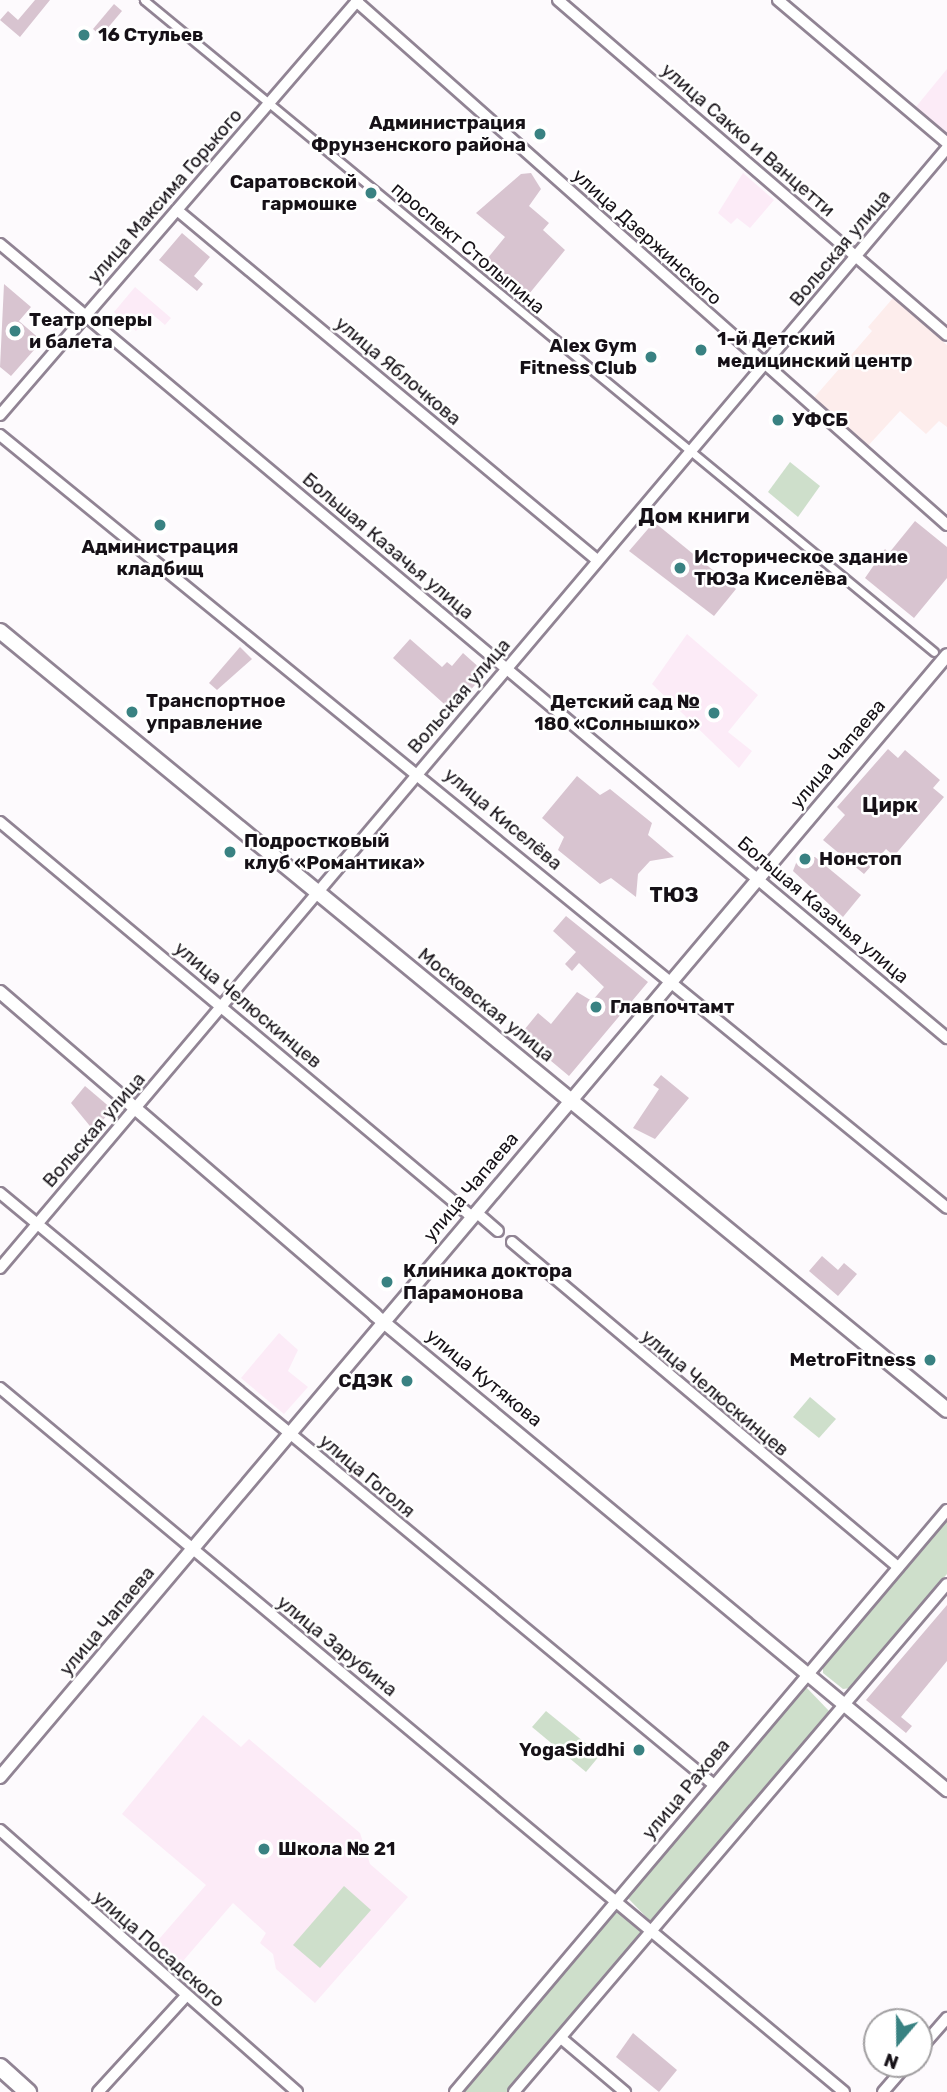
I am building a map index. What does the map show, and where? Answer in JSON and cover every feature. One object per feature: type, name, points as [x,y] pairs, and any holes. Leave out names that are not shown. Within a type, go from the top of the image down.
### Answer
[{"type":"main road","name":"Московская улица","points":[[0,631],[947,1410]]},
{"type":"main road","points":[[0,2067],[28,2092]]},
{"type":"street","name":"проспект Столыпина","points":[[144,0],[690,452],[940,654]]},
{"type":"street","name":"улица Сакко и Ванцетти","points":[[558,0],[947,335]]},
{"type":"street","points":[[778,0],[947,142]]},
{"type":"street","name":"улица Максима Горького","points":[[0,415],[357,1]]},
{"type":"street","name":"улица Дзержинского","points":[[357,1],[764,366],[947,525]]},
{"type":"street","name":"Вольская улица","points":[[0,1268],[947,148]]},
{"type":"street","name":"улица Яблочкова","points":[[177,209],[597,560]]},
{"type":"street","name":"Большая Казачья улица","points":[[0,244],[947,1038]]},
{"type":"street","name":"улица Киселёва","points":[[0,435],[417,772],[947,1208]]},
{"type":"street","name":"улица Чапаева","points":[[0,1777],[758,878],[940,654]]},
{"type":"street","name":"улица Челюскинцев","points":[[0,822],[498,1231]]},
{"type":"street","name":"улица Кутякова","points":[[2,997],[137,1108],[383,1321],[947,1790]]},
{"type":"street","name":"улица Гоголя","points":[[0,1192],[288,1434],[713,1784]]},
{"type":"street","name":"улица Челюскинцев","points":[[512,1242],[898,1567]]},
{"type":"street","name":"улица Зарубина","points":[[0,1388],[616,1899],[844,2092]]},
{"type":"street","name":"улица Рахова","points":[[455,2092],[947,1510]]},
{"type":"street","points":[[514,2092],[947,1584]]},
{"type":"street","name":"улица Посадского","points":[[0,1830],[297,2092]]},
{"type":"street","points":[[98,2092],[186,1996]]},
{"type":"street","points":[[933,2034],[947,2018]]},
{"type":"street","points":[[561,2038],[625,2092]]},
{"type":"street","points":[[883,2092],[895,2078]]},
{"type":"shaded area","points":[[947,69],[947,134],[915,108]]},
{"type":"shaded area","points":[[743,173],[774,200],[750,228],[737,218],[731,224],[718,213]]},
{"type":"shaded area","points":[[135,287],[171,318],[165,325],[151,313],[136,331],[114,312]]},
{"type":"shaded area","points":[[893,298],[947,345],[947,427],[939,421],[926,434],[900,411],[866,448],[812,400],[872,331],[868,327]]},
{"type":"shaded area","name":"Детский сад № 180 «Солнышко»","points":[[687,634],[758,695],[728,732],[752,751],[739,768],[652,684]]},
{"type":"shaded area","points":[[279,1333],[298,1350],[288,1371],[308,1387],[284,1414],[241,1378]]},
{"type":"shaded area","name":"Школа № 21","points":[[203,1715],[241,1747],[249,1739],[360,1833],[370,1864],[408,1897],[315,2003],[276,1969],[273,1954],[260,1943],[266,1933],[233,1903],[177,1968],[153,1946],[206,1885],[122,1814]]},
{"type":"green space","points":[[790,462],[820,486],[798,517],[768,492]]},
{"type":"green space","points":[[810,1397],[836,1419],[819,1438],[793,1417]]},
{"type":"green space","points":[[947,1518],[947,1574],[851,1688],[843,1689],[823,1673],[823,1663]]},
{"type":"green space","points":[[806,1687],[831,1713],[657,1920],[649,1920],[626,1896]]},
{"type":"green space","points":[[546,1711],[600,1755],[586,1772],[532,1727]]},
{"type":"green space","points":[[344,1886],[371,1910],[320,1968],[293,1945]]},
{"type":"green space","points":[[620,1912],[643,1934],[509,2092],[462,2092],[612,1913]]},
{"type":"building","points":[[35,0],[50,0],[20,37],[0,20],[8,11],[18,20]]},
{"type":"building","points":[[114,4],[122,11],[101,36],[93,29]]},
{"type":"building","points":[[531,173],[541,189],[529,206],[549,223],[543,230],[565,250],[529,294],[487,259],[505,237],[476,213],[521,174]]},
{"type":"building","points":[[182,233],[210,257],[194,276],[203,284],[197,291],[159,260]]},
{"type":"building","name":"Театр оперы и балета","points":[[4,284],[31,307],[19,321],[42,341],[11,376],[0,367]]},
{"type":"building","points":[[915,521],[947,547],[947,578],[914,618],[865,578],[885,549],[889,553]]},
{"type":"building","name":"Историческое здание ТЮЗа Киселёва","points":[[654,522],[736,589],[714,616],[629,551]]},
{"type":"building","points":[[410,639],[442,667],[447,662],[452,666],[463,653],[482,670],[482,677],[452,711],[393,658]]},
{"type":"building","points":[[240,647],[252,659],[217,690],[209,683]]},
{"type":"building","points":[[888,749],[898,758],[905,750],[940,780],[933,788],[944,797],[894,856],[886,849],[864,874],[823,840],[845,815],[837,807]]},
{"type":"building","points":[[577,776],[600,795],[610,789],[652,823],[648,835],[674,857],[650,861],[638,874],[636,897],[611,878],[600,884],[558,850],[564,837],[542,818]]},
{"type":"building","points":[[815,857],[861,895],[843,917],[793,871],[798,858]]},
{"type":"building","name":"Главпочтамт","points":[[566,916],[648,982],[569,1076],[520,1035],[538,1013],[551,1024],[577,992],[592,1001],[604,987],[579,963],[572,971],[565,964],[576,952],[553,931]]},
{"type":"building","points":[[661,1075],[689,1098],[655,1139],[633,1128],[659,1089],[653,1085]]},
{"type":"building","points":[[85,1086],[112,1109],[94,1131],[71,1103]]},
{"type":"building","points":[[822,1256],[838,1270],[844,1263],[857,1274],[838,1296],[809,1271]]},
{"type":"building","points":[[947,1605],[947,1661],[901,1717],[912,1726],[906,1733],[866,1700]]},
{"type":"building","points":[[633,2033],[677,2070],[659,2092],[616,2057]]},
{"type":"place","name":"16 Стульев","points":[[84,35]]},
{"type":"place","name":"Администрация Фрунзенского района","points":[[540,134]]},
{"type":"place","name":"Саратовской гармошке","points":[[371,193]]},
{"type":"place","name":"Театр оперы и балета","points":[[15,331]]},
{"type":"place","name":"1-й Детский медицинский центр","points":[[701,350]]},
{"type":"place","name":"Alex Gym Fitness Club","points":[[651,357]]},
{"type":"place","name":"УФСБ","points":[[778,420]]},
{"type":"place","name":"Администрация кладбищ","points":[[160,525]]},
{"type":"place","name":"Историческое здание ТЮЗа Киселёва","points":[[680,568]]},
{"type":"place","name":"Транспортное управление","points":[[132,712]]},
{"type":"place","name":"Детский сад № 180 «Солнышко»","points":[[714,713]]},
{"type":"place","name":"Подростковый клуб «Романтика»","points":[[230,852]]},
{"type":"place","name":"Нонстоп","points":[[805,859]]},
{"type":"place","name":"Главпочтамт","points":[[596,1007]]},
{"type":"place","name":"Клиника доктора Парамонова","points":[[387,1282]]},
{"type":"place","name":"MetroFitness","points":[[930,1360]]},
{"type":"place","name":"СДЭК","points":[[407,1381]]},
{"type":"place","name":"YogaSiddhi","points":[[639,1750]]},
{"type":"place","name":"Школа № 21","points":[[264,1849]]},
{"type":"district","name":"Дом книги","points":[[694,516]]},
{"type":"district","name":"Цирк","points":[[890,805]]},
{"type":"district","name":"ТЮЗ","points":[[674,895]]}]
